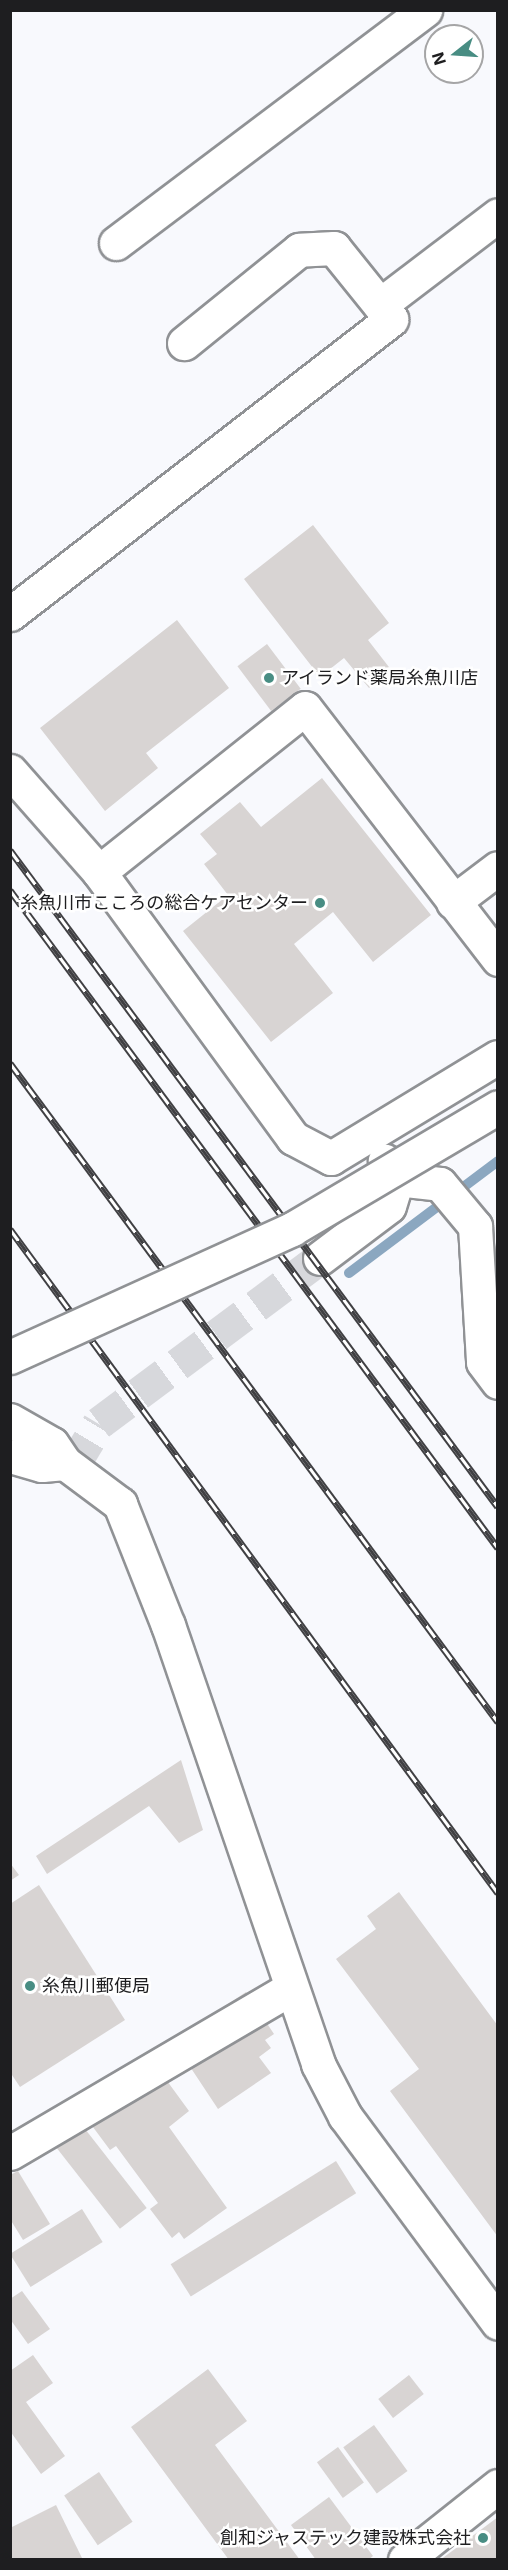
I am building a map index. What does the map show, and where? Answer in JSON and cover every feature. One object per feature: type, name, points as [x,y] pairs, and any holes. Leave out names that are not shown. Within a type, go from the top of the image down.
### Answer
[{"type":"street","points":[[116,243],[425,10]]},
{"type":"street","points":[[380,305],[498,216]]},
{"type":"street","points":[[10,614],[391,319],[334,248],[299,250],[184,343]]},
{"type":"street","points":[[99,872],[305,708],[498,959]]},
{"type":"street","points":[[10,771],[99,872],[293,1138],[331,1158],[370,1138],[498,1058]]},
{"type":"street","points":[[453,902],[498,868]]},
{"type":"street","points":[[10,1357],[292,1229],[498,1107]]},
{"type":"street","points":[[320,1258],[389,1206],[397,1179],[370,1138]]},
{"type":"street","points":[[397,1179],[440,1184],[475,1226],[483,1362],[498,1382]]},
{"type":"street","points":[[10,1420],[52,1444],[65,1463],[120,1504],[168,1625],[289,1989],[345,2116],[498,2324]]},
{"type":"street","points":[[10,1456],[42,1465],[65,1463]]},
{"type":"street","points":[[10,2153],[289,1989]]},
{"type":"street","points":[[405,2559],[498,2486]]},
{"type":"building","points":[[313,525],[389,623],[368,640],[392,671],[369,688],[344,658],[320,677],[244,579]]},
{"type":"building","points":[[177,620],[229,688],[146,753],[158,768],[105,811],[40,728]]},
{"type":"building","name":"アイランド薬局糸魚川店","points":[[267,644],[301,689],[271,711],[237,666]]},
{"type":"building","name":"糸魚川市こころの総合ケアセンター","points":[[322,778],[431,915],[373,962],[333,912],[294,944],[333,993],[271,1042],[183,931],[228,895],[204,864],[217,854],[200,834],[240,802],[261,827]]},
{"type":"building","points":[[181,1760],[203,1830],[179,1843],[149,1806],[47,1874],[36,1856]]},
{"type":"building","points":[[10,1863],[19,1875],[10,1881]]},
{"type":"building","points":[[39,1885],[125,2020],[20,2087],[10,2072],[10,1904]]},
{"type":"building","points":[[399,1892],[498,2026],[498,2237],[390,2091],[419,2069],[336,1959],[376,1929],[367,1916]]},
{"type":"building","points":[[246,1992],[274,2034],[265,2040],[271,2048],[259,2057],[271,2073],[218,2109],[173,2041]]},
{"type":"building","points":[[154,2063],[189,2111],[169,2127],[227,2208],[184,2239],[179,2232],[172,2238],[150,2209],[158,2203],[116,2146],[110,2150],[84,2115]]},
{"type":"building","points":[[71,2111],[147,2208],[120,2229],[44,2132]]},
{"type":"building","points":[[336,2161],[356,2193],[191,2297],[171,2264]]},
{"type":"building","points":[[18,2171],[50,2224],[23,2240],[10,2219],[10,2175]]},
{"type":"building","points":[[82,2209],[103,2242],[31,2287],[10,2254]]},
{"type":"building","points":[[22,2291],[50,2329],[28,2344],[10,2319],[10,2299]]},
{"type":"building","points":[[33,2355],[53,2383],[26,2402],[65,2456],[41,2474],[10,2431],[10,2371]]},
{"type":"building","points":[[208,2369],[247,2421],[215,2445],[300,2560],[229,2560],[131,2427]]},
{"type":"building","points":[[409,2375],[424,2394],[393,2418],[378,2399]]},
{"type":"building","points":[[374,2425],[408,2471],[377,2493],[343,2447]]},
{"type":"building","points":[[338,2447],[364,2483],[343,2498],[317,2462]]},
{"type":"building","points":[[99,2472],[133,2522],[98,2545],[64,2495]]},
{"type":"building","points":[[329,2497],[373,2556],[368,2560],[316,2560],[291,2525]]},
{"type":"building","points":[[56,2505],[83,2560],[10,2560],[10,2528]]},
{"type":"building","name":"創和ジャステック建設株式会社","points":[[498,2517],[498,2560],[440,2560]]},
{"type":"waterway","points":[[349,1273],[498,1161]]},
{"type":"tunnel","points":[[72,1468],[99,1423],[320,1258]]},
{"type":"railway","points":[[10,850],[498,1507]]},
{"type":"railway","points":[[10,890],[498,1548]]},
{"type":"railway","points":[[10,1063],[498,1722]]},
{"type":"railway","points":[[10,1229],[498,1893]]},
{"type":"place","name":"アイランド薬局糸魚川店","points":[[269,678]]},
{"type":"place","name":"糸魚川市こころの総合ケアセンター","points":[[320,903]]},
{"type":"place","name":"糸魚川郵便局","points":[[30,1986]]},
{"type":"place","name":"創和ジャステック建設株式会社","points":[[483,2538]]}]
